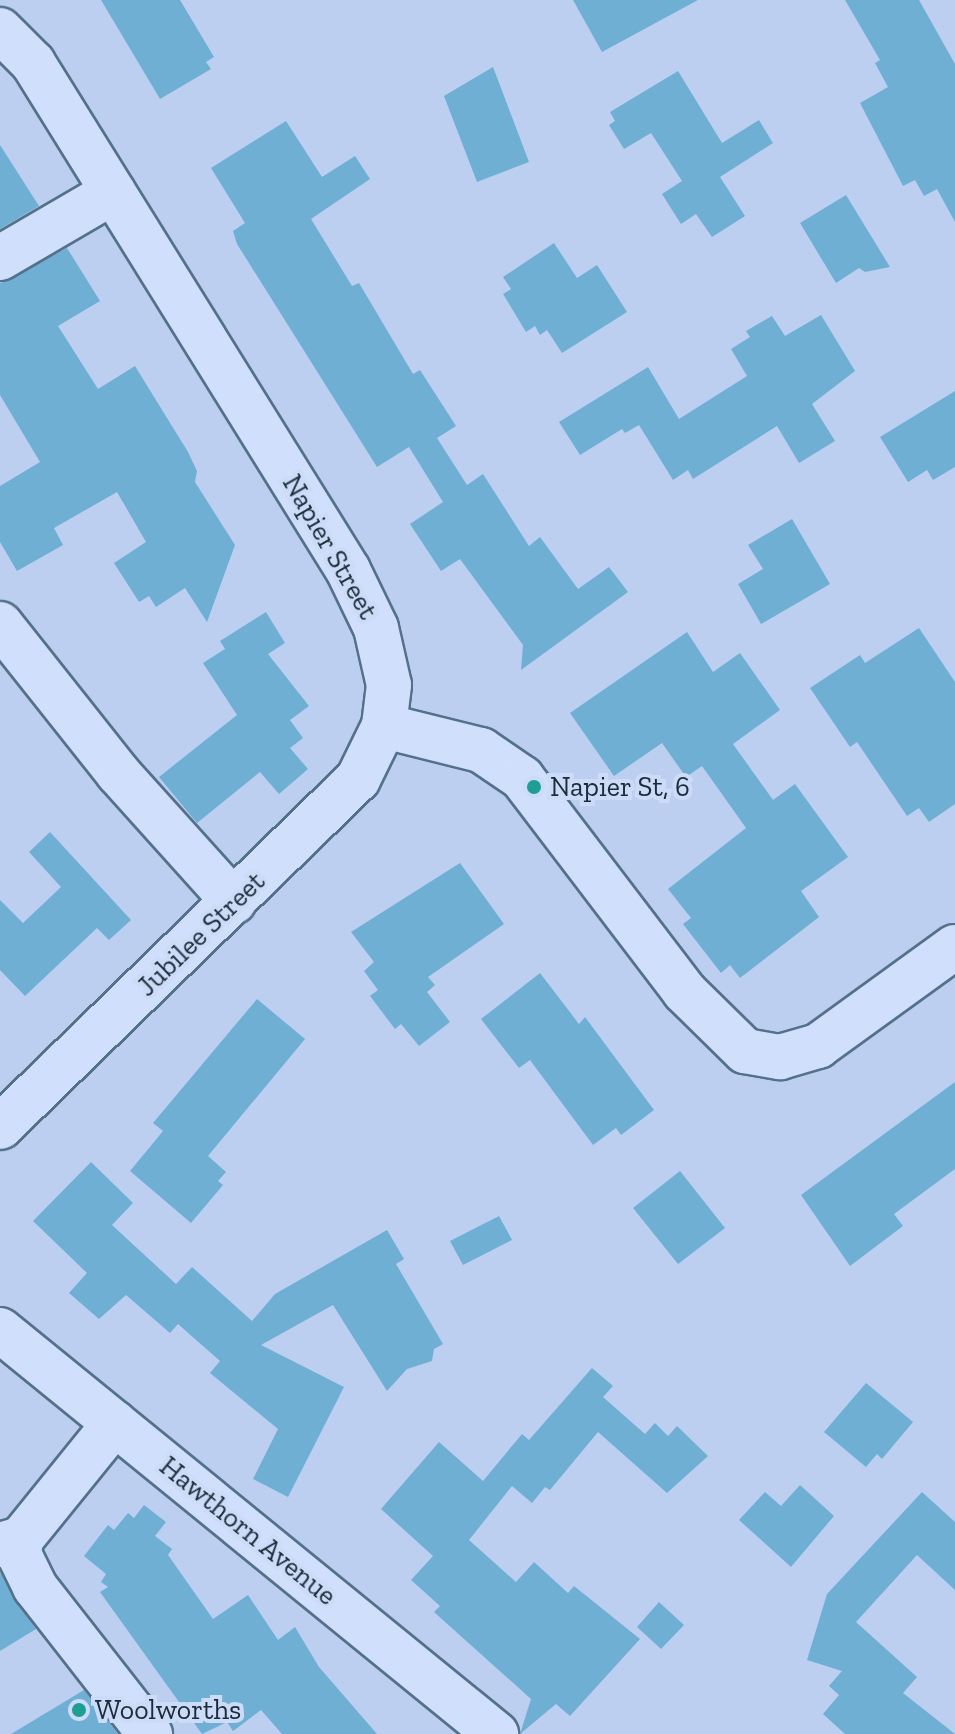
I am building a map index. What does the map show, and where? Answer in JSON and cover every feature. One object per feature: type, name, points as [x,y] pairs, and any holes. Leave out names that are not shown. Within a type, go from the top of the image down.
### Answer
[{"type":"street","points":[[0,12],[3,0]]},
{"type":"street","name":"Napier Street","points":[[0,30],[33,63],[348,570],[383,655],[389,685],[384,726]]},
{"type":"street","points":[[0,258],[113,192]]},
{"type":"street","points":[[0,624],[118,773],[234,902]]},
{"type":"street","points":[[384,726],[481,750],[522,778],[707,1019],[745,1051],[780,1057],[818,1046],[955,947]]},
{"type":"street","name":"Jubilee Street","points":[[0,1127],[358,779],[384,726]]},
{"type":"street","name":"Hawthorn Avenue","points":[[0,1330],[496,1734]]},
{"type":"street","points":[[115,1423],[10,1542],[35,1587],[150,1734]]},
{"type":"building","points":[[101,0],[180,0],[214,57],[206,62],[211,69],[160,99]]},
{"type":"building","points":[[573,0],[698,0],[602,52]]},
{"type":"building","points":[[845,0],[919,0],[955,64],[955,222],[937,189],[924,196],[915,180],[903,186],[860,103],[888,87],[875,63],[880,60]]},
{"type":"building","points":[[493,67],[529,162],[477,182],[444,96]]},
{"type":"building","points":[[678,71],[722,143],[759,120],[773,143],[720,177],[745,216],[712,237],[696,214],[681,224],[662,194],[682,181],[651,133],[624,149],[609,125],[615,121],[610,112]]},
{"type":"building","points":[[286,121],[322,177],[355,156],[370,179],[311,219],[352,286],[359,283],[413,374],[420,370],[456,426],[437,438],[467,485],[483,474],[529,546],[540,537],[578,589],[609,567],[628,592],[521,670],[523,645],[460,559],[441,571],[410,524],[443,502],[409,447],[377,467],[237,244],[233,231],[245,223],[211,168]]},
{"type":"building","points":[[0,145],[39,206],[0,229]]},
{"type":"building","points":[[846,195],[890,267],[865,272],[859,268],[836,283],[800,223]]},
{"type":"building","points":[[554,243],[577,278],[597,265],[627,312],[562,353],[547,330],[540,335],[535,326],[526,332],[503,294],[511,289],[503,277]]},
{"type":"building","points":[[67,248],[100,301],[58,326],[98,389],[135,366],[188,452],[197,471],[195,482],[235,545],[207,622],[185,588],[156,607],[149,596],[139,602],[114,563],[146,542],[117,492],[54,528],[63,545],[17,571],[0,542],[0,486],[40,462],[0,395],[0,283]]},
{"type":"building","points":[[821,315],[855,371],[812,404],[835,441],[799,463],[777,426],[693,479],[688,470],[673,480],[639,425],[625,433],[622,429],[580,455],[559,422],[648,367],[679,419],[747,376],[731,349],[750,337],[746,331],[772,316],[785,336]]},
{"type":"building","points":[[955,391],[955,467],[933,480],[927,470],[908,482],[880,437]]},
{"type":"building","points":[[792,519],[830,584],[761,624],[738,584],[763,569],[748,545]]},
{"type":"building","points":[[266,612],[285,643],[268,654],[309,706],[290,720],[303,738],[290,748],[308,769],[279,794],[260,772],[197,823],[159,777],[237,715],[203,663],[225,649],[220,641]]},
{"type":"building","points":[[919,628],[955,682],[955,804],[929,822],[919,808],[907,816],[857,742],[850,747],[810,688],[860,655],[865,663]]},
{"type":"building","points":[[687,632],[713,672],[740,653],[780,710],[733,744],[773,800],[795,784],[848,857],[801,891],[819,917],[740,978],[730,965],[721,973],[683,924],[691,918],[668,889],[746,828],[702,766],[686,777],[662,743],[614,776],[570,713]]},
{"type":"building","points":[[50,832],[131,920],[109,940],[97,928],[25,996],[0,970],[0,900],[23,923],[61,887],[29,852]]},
{"type":"building","points":[[460,863],[504,924],[428,977],[435,985],[427,992],[450,1022],[419,1046],[401,1024],[395,1029],[370,996],[378,990],[364,971],[374,962],[351,932]]},
{"type":"building","points":[[540,973],[579,1024],[585,1017],[654,1110],[621,1135],[616,1128],[593,1145],[530,1060],[519,1068],[481,1019]]},
{"type":"building","points":[[257,999],[305,1039],[208,1156],[226,1172],[218,1181],[223,1185],[191,1223],[130,1171],[163,1131],[153,1123]]},
{"type":"building","points":[[955,1082],[955,1169],[894,1214],[903,1226],[850,1266],[801,1195]]},
{"type":"building","points":[[91,1162],[133,1203],[112,1225],[176,1284],[192,1267],[252,1321],[275,1294],[387,1230],[404,1259],[396,1264],[443,1344],[434,1349],[432,1361],[407,1369],[387,1391],[333,1305],[261,1345],[344,1387],[288,1497],[253,1479],[278,1429],[210,1373],[220,1361],[178,1324],[170,1333],[126,1295],[99,1319],[69,1293],[87,1273],[33,1221]]},
{"type":"building","points":[[680,1171],[725,1228],[678,1264],[633,1208]]},
{"type":"building","points":[[499,1216],[512,1240],[463,1265],[450,1241]]},
{"type":"building","points":[[592,1368],[613,1386],[603,1397],[645,1434],[655,1423],[668,1436],[677,1426],[708,1456],[667,1493],[598,1432],[550,1490],[545,1487],[532,1503],[512,1486],[469,1540],[516,1582],[534,1562],[568,1593],[574,1586],[640,1639],[570,1716],[556,1704],[520,1734],[531,1699],[434,1612],[440,1606],[411,1580],[433,1556],[381,1509],[439,1442],[483,1481],[522,1434],[529,1440]]},
{"type":"building","points":[[866,1383],[913,1422],[882,1459],[877,1454],[866,1467],[824,1432]]},
{"type":"building","points":[[800,1485],[834,1516],[791,1567],[739,1520],[765,1492],[781,1506]]},
{"type":"building","points":[[922,1492],[955,1522],[955,1590],[917,1555],[856,1622],[917,1677],[903,1693],[955,1734],[845,1734],[823,1714],[839,1695],[829,1686],[842,1671],[807,1660],[827,1594]]},
{"type":"building","points":[[144,1505],[166,1522],[155,1536],[172,1549],[168,1555],[213,1619],[248,1595],[278,1640],[295,1627],[319,1667],[377,1734],[282,1734],[261,1710],[233,1731],[227,1722],[202,1734],[100,1592],[108,1587],[101,1582],[106,1574],[84,1556],[108,1525],[114,1530],[128,1513],[134,1518]]},
{"type":"building","points":[[0,1572],[36,1629],[0,1651]]},
{"type":"building","points":[[659,1602],[684,1625],[661,1649],[637,1627]]},
{"type":"building","name":"Woolworths","points":[[84,1690],[118,1734],[11,1734]]},
{"type":"place","name":"Napier St, 6","points":[[534,787]]},
{"type":"place","name":"Woolworths","points":[[79,1710]]}]
